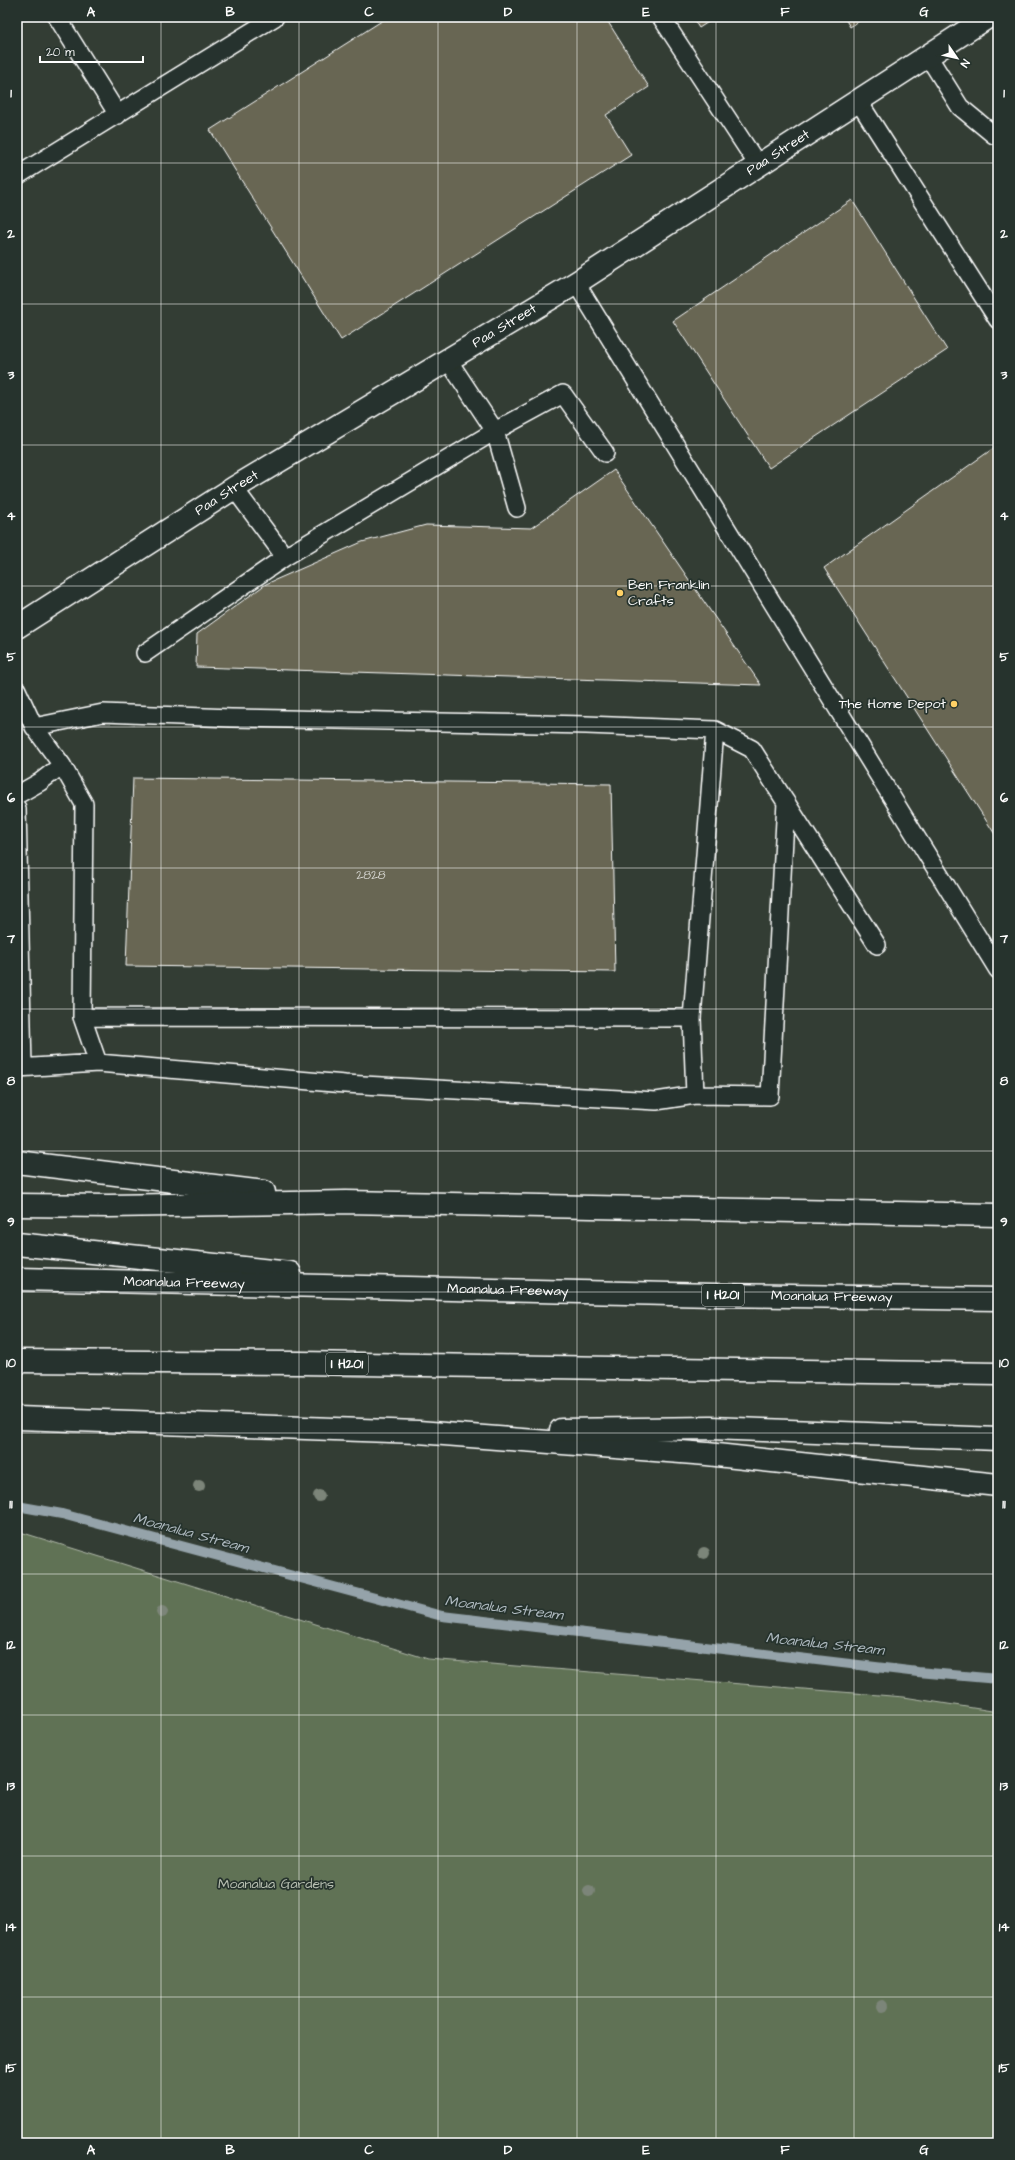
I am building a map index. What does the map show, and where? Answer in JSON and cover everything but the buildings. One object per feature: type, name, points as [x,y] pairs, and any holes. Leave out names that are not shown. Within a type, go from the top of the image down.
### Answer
[{"type":"main road","name":"Paa Street","points":[[17,627],[234,488],[576,283],[758,165],[859,102],[988,17]]},
{"type":"main road","points":[[17,1162],[346,1202]]},
{"type":"main road","points":[[17,1205],[109,1206],[346,1202],[998,1215]]},
{"type":"main road","points":[[17,1244],[449,1289]]},
{"type":"main road","name":"Moanalua Freeway","points":[[17,1279],[998,1299]]},
{"type":"main road","name":"I H201","points":[[17,1361],[294,1363],[998,1374]]},
{"type":"main road","points":[[20,1418],[418,1432],[707,1454],[998,1485]]},
{"type":"main road","points":[[418,1432],[711,1428],[998,1439]]},
{"type":"lane","points":[[57,17],[118,115]]},
{"type":"lane","points":[[17,176],[275,17]]},
{"type":"lane","points":[[661,17],[758,165]]},
{"type":"lane","points":[[928,56],[960,107],[997,136]]},
{"type":"lane","points":[[859,102],[998,320]]},
{"type":"lane","points":[[576,283],[998,970]]},
{"type":"lane","points":[[448,360],[495,431],[517,508]]},
{"type":"lane","points":[[145,653],[285,557],[495,431],[564,394],[605,453]]},
{"type":"lane","points":[[234,488],[285,557]]},
{"type":"lane","points":[[17,690],[34,726],[62,765],[84,804],[82,1017],[98,1063]]},
{"type":"lane","points":[[34,726],[103,713],[231,718],[586,724],[715,730],[752,749],[877,945]]},
{"type":"lane","points":[[695,1095],[692,1018],[715,730]]},
{"type":"lane","points":[[17,795],[40,782],[62,765]]},
{"type":"lane","points":[[17,808],[20,1068],[98,1063],[369,1086],[656,1101],[695,1095],[770,1096],[786,802]]},
{"type":"lane","points":[[82,1017],[692,1018]]},
{"type":"green space","name":"Moanalua Gardens","points":[[17,1531],[428,1659],[904,1697],[998,1712],[998,2143],[17,2143]]},
{"type":"waterway","name":"Moanalua Stream","points":[[17,1506],[62,1514],[442,1616],[918,1672],[998,1679]]},
{"type":"place","name":"Ben Franklin Crafts","points":[[620,593]]},
{"type":"place","name":"The Home Depot","points":[[954,704]]}]
